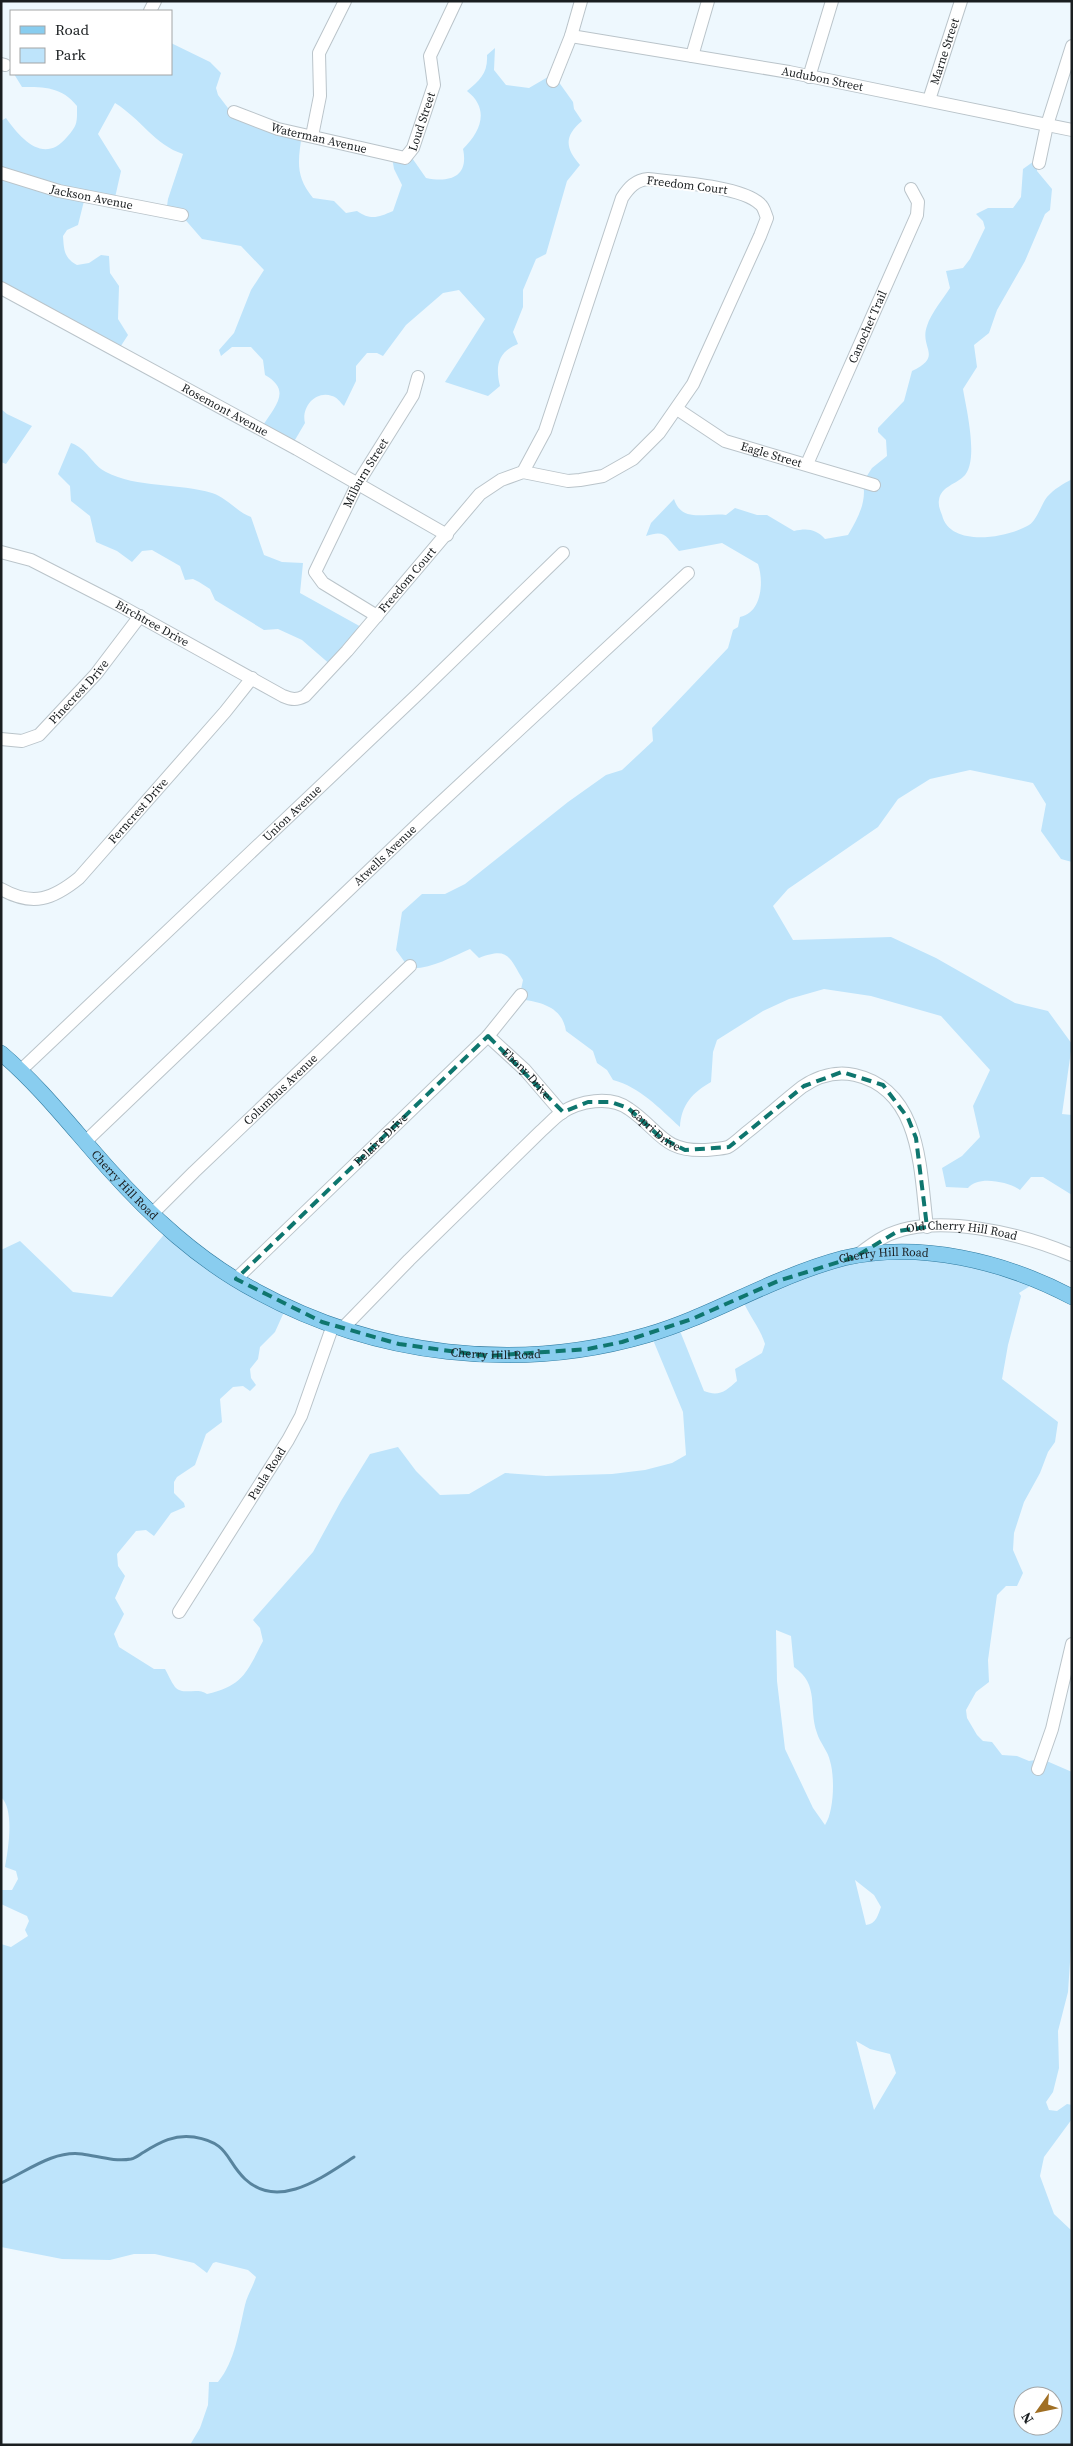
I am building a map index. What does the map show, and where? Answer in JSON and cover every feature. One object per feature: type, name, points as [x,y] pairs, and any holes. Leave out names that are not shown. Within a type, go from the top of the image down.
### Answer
[{"type":"main road","name":"Cherry Hill Road","points":[[1,1053],[20,1071],[152,1214],[198,1254],[256,1292],[338,1327],[399,1344],[487,1356],[588,1349],[650,1334],[692,1319],[778,1281],[833,1262],[855,1257],[910,1253],[967,1259],[993,1264],[1028,1275],[1072,1297]]},
{"type":"street","points":[[312,136],[320,96],[319,53],[345,1]]},
{"type":"street","name":"Loud Street","points":[[405,158],[413,148],[434,86],[430,56],[456,1]]},
{"type":"street","points":[[553,81],[571,36],[580,1]]},
{"type":"street","points":[[692,56],[708,1]]},
{"type":"street","points":[[809,77],[832,1]]},
{"type":"street","name":"Marne Street","points":[[929,100],[961,1]]},
{"type":"street","name":"Audubon Street","points":[[571,36],[809,77],[1072,130]]},
{"type":"street","points":[[1039,163],[1047,125],[1072,46]]},
{"type":"street","name":"Waterman Avenue","points":[[234,112],[278,129],[405,158]]},
{"type":"street","name":"Jackson Avenue","points":[[1,173],[59,190],[182,215]]},
{"type":"street","name":"Freedom Court","points":[[299,699],[305,696],[377,616],[480,494],[501,480],[523,472],[568,481],[592,479],[609,474],[633,459],[658,433],[677,409],[702,367],[767,218],[760,204],[752,198],[732,190],[648,178],[628,188],[622,198],[546,431],[523,472]]},
{"type":"street","name":"Canochet Trail","points":[[807,464],[917,215],[918,202],[912,189]]},
{"type":"street","name":"Rosemont Avenue","points":[[1,288],[358,483],[447,535]]},
{"type":"street","name":"Milburn Street","points":[[377,616],[323,583],[316,572],[358,483],[413,395],[418,377]]},
{"type":"street","name":"Eagle Street","points":[[677,409],[725,441],[874,485]]},
{"type":"street","name":"Birchtree Drive","points":[[1,552],[31,560],[140,616],[291,699],[299,699]]},
{"type":"street","name":"Union Avenue","points":[[20,1071],[420,692],[563,553]]},
{"type":"street","name":"Atwells Avenue","points":[[86,1142],[424,818],[688,573]]},
{"type":"street","name":"Pinecrest Drive","points":[[1,739],[8,742],[22,741],[38,735],[96,674],[140,616]]},
{"type":"street","name":"Ferncrest Drive","points":[[1,888],[24,898],[45,899],[63,891],[79,878],[225,712],[252,678]]},
{"type":"street","name":"Columbus Avenue","points":[[152,1214],[410,966]]},
{"type":"street","name":"Belaire Drive","points":[[236,1279],[488,1036],[521,996]]},
{"type":"street","name":"Ebony Drive","points":[[488,1036],[524,1070],[562,1113]]},
{"type":"street","name":"Capri Drive","points":[[338,1327],[562,1113],[588,1102],[611,1102],[628,1108],[660,1137],[673,1145],[685,1150],[708,1150],[729,1147],[804,1086],[820,1077],[842,1072],[868,1078],[883,1085],[896,1101],[916,1138],[927,1227]]},
{"type":"street","name":"Old Cherry Hill Road","points":[[855,1257],[884,1236],[898,1231],[927,1227],[959,1226],[984,1228],[1032,1240],[1072,1255]]},
{"type":"street","name":"Paula Road","points":[[180,1612],[288,1440],[301,1416],[338,1327]]},
{"type":"street","points":[[1038,1770],[1052,1729],[1072,1644]]},
{"type":"highlighted area","points":[[488,1036],[563,1112],[588,1102],[611,1102],[628,1108],[660,1137],[685,1150],[729,1147],[804,1086],[842,1072],[883,1085],[908,1118],[916,1138],[927,1227],[898,1231],[855,1257],[778,1281],[692,1319],[622,1342],[588,1349],[487,1356],[399,1344],[322,1322],[236,1279]]},
{"type":"green space","points":[[172,43],[210,62],[221,73],[216,88],[218,95],[231,112],[302,134],[299,168],[303,183],[313,198],[334,201],[346,213],[357,211],[371,217],[393,211],[402,185],[394,169],[392,157],[410,155],[426,178],[443,180],[456,176],[460,172],[463,166],[463,149],[478,127],[481,113],[479,105],[467,91],[482,76],[486,67],[487,55],[495,48],[494,70],[506,85],[529,88],[553,74],[573,102],[574,109],[582,121],[572,132],[569,142],[571,153],[580,165],[567,181],[546,254],[536,259],[523,290],[523,307],[513,332],[518,344],[511,347],[502,356],[498,366],[500,386],[488,396],[445,382],[485,319],[459,290],[443,293],[406,325],[383,356],[377,353],[367,353],[356,366],[356,381],[344,406],[332,396],[326,395],[315,398],[307,406],[304,417],[305,423],[292,445],[262,427],[276,406],[280,393],[273,381],[265,375],[263,360],[251,347],[232,347],[221,356],[219,350],[234,333],[251,290],[264,270],[241,246],[202,239],[182,216],[166,213],[168,199],[183,154],[173,150],[156,138],[133,116],[115,103],[98,134],[121,171],[114,202],[85,197],[78,225],[67,230],[63,236],[67,256],[77,265],[89,263],[101,255],[109,256],[110,273],[119,286],[118,319],[128,335],[117,352],[1,288],[1,121],[6,118],[26,141],[34,146],[50,149],[58,145],[71,133],[77,116],[77,106],[65,95],[52,89],[22,87],[15,75],[172,75]]},
{"type":"green space","points":[[1037,159],[1037,171],[1052,189],[1050,210],[1045,214],[1025,261],[997,310],[989,333],[974,345],[977,367],[963,389],[969,422],[971,460],[968,470],[963,477],[942,492],[939,504],[947,525],[956,532],[967,536],[980,537],[1007,534],[1029,525],[1034,520],[1047,497],[1072,479],[1072,862],[1061,859],[1041,831],[1046,804],[1033,783],[970,770],[930,779],[898,799],[878,827],[788,889],[773,906],[793,940],[891,937],[936,958],[1015,1003],[1048,1011],[1072,1044],[1062,1114],[1072,1115],[1072,1195],[1043,1177],[1031,1177],[1020,1190],[1009,1184],[994,1181],[979,1182],[968,1188],[946,1187],[942,1168],[962,1156],[980,1137],[973,1106],[990,1070],[941,1016],[871,996],[824,989],[789,999],[763,1011],[717,1040],[713,1052],[711,1082],[689,1100],[683,1112],[680,1127],[641,1093],[613,1080],[607,1070],[597,1063],[593,1051],[566,1031],[564,1023],[555,1011],[542,1004],[519,999],[523,980],[507,956],[496,953],[479,958],[470,949],[433,965],[409,968],[396,950],[402,912],[422,894],[445,894],[465,884],[568,802],[606,775],[622,770],[653,741],[652,728],[728,648],[733,630],[738,627],[740,617],[747,614],[757,603],[761,587],[758,564],[722,543],[679,551],[662,534],[646,536],[651,523],[674,499],[683,512],[689,514],[726,515],[735,508],[757,515],[767,515],[794,531],[815,531],[825,539],[848,535],[863,503],[863,482],[872,468],[887,456],[886,440],[878,432],[878,428],[904,401],[912,371],[922,366],[929,356],[925,334],[931,316],[950,288],[946,271],[963,268],[970,259],[985,228],[983,221],[976,214],[988,208],[1013,208],[1021,197],[1023,169]]},
{"type":"green space","points":[[1,409],[32,426],[6,464],[1,462]]},
{"type":"green space","points":[[71,443],[77,445],[101,469],[118,477],[131,481],[199,490],[222,498],[251,517],[264,555],[282,562],[303,563],[300,593],[363,628],[332,666],[302,640],[278,629],[264,630],[215,600],[210,589],[193,579],[185,580],[180,566],[152,550],[142,551],[132,562],[117,551],[96,542],[90,516],[71,501],[70,486],[58,474]]},
{"type":"green space","points":[[167,1231],[284,1312],[275,1332],[260,1347],[258,1359],[250,1369],[251,1378],[256,1385],[250,1391],[243,1386],[233,1387],[220,1399],[222,1422],[206,1434],[195,1465],[177,1477],[174,1482],[174,1493],[184,1503],[185,1507],[171,1513],[154,1536],[146,1530],[136,1531],[117,1554],[118,1566],[125,1576],[115,1598],[124,1614],[114,1634],[119,1647],[154,1669],[165,1669],[178,1690],[199,1691],[207,1694],[229,1687],[248,1669],[263,1641],[260,1628],[253,1620],[313,1552],[370,1454],[398,1447],[416,1471],[440,1495],[469,1494],[505,1473],[546,1476],[612,1474],[645,1470],[672,1463],[686,1455],[683,1412],[651,1335],[678,1326],[704,1391],[718,1393],[726,1390],[737,1381],[735,1369],[762,1353],[765,1344],[742,1298],[831,1262],[915,1253],[1038,1281],[1019,1293],[1021,1296],[1008,1345],[1002,1379],[1058,1422],[1055,1442],[1048,1452],[1040,1473],[1024,1502],[1014,1533],[1013,1550],[1023,1573],[1017,1586],[1006,1586],[997,1595],[988,1660],[989,1682],[976,1692],[966,1710],[967,1718],[977,1735],[983,1741],[992,1742],[1002,1755],[1017,1756],[1029,1761],[1042,1759],[1072,1772],[1072,1932],[1068,1992],[1058,2031],[1059,2068],[1053,2092],[1046,2102],[1049,2110],[1057,2111],[1067,2104],[1072,2105],[1072,2119],[1044,2157],[1040,2176],[1054,2214],[1072,2231],[1072,2445],[190,2445],[200,2428],[208,2405],[209,2382],[218,2382],[229,2365],[246,2302],[256,2277],[248,2270],[216,2262],[213,2263],[207,2273],[194,2263],[155,2254],[134,2254],[110,2260],[62,2259],[1,2247],[1,1944],[11,1947],[28,1936],[25,1930],[29,1921],[27,1916],[1,1904],[1,1890],[12,1890],[18,1879],[16,1871],[5,1867],[9,1841],[9,1820],[8,1811],[1,1797],[1,1250],[20,1241],[73,1292],[112,1297]],"holes":[[[776,1630],[791,1636],[794,1667],[807,1681],[812,1697],[814,1723],[832,1768],[832,1803],[825,1825],[813,1808],[785,1749],[777,1681]],[[855,1880],[874,1895],[881,1907],[874,1921],[866,1925]],[[856,2041],[870,2049],[890,2054],[896,2073],[874,2110]]]},
{"type":"waterway","points":[[1,2183],[40,2163],[61,2155],[82,2154],[125,2160],[136,2157],[162,2142],[187,2136],[214,2143],[226,2153],[245,2179],[258,2188],[272,2192],[287,2191],[301,2187],[315,2181],[354,2157]]}]
